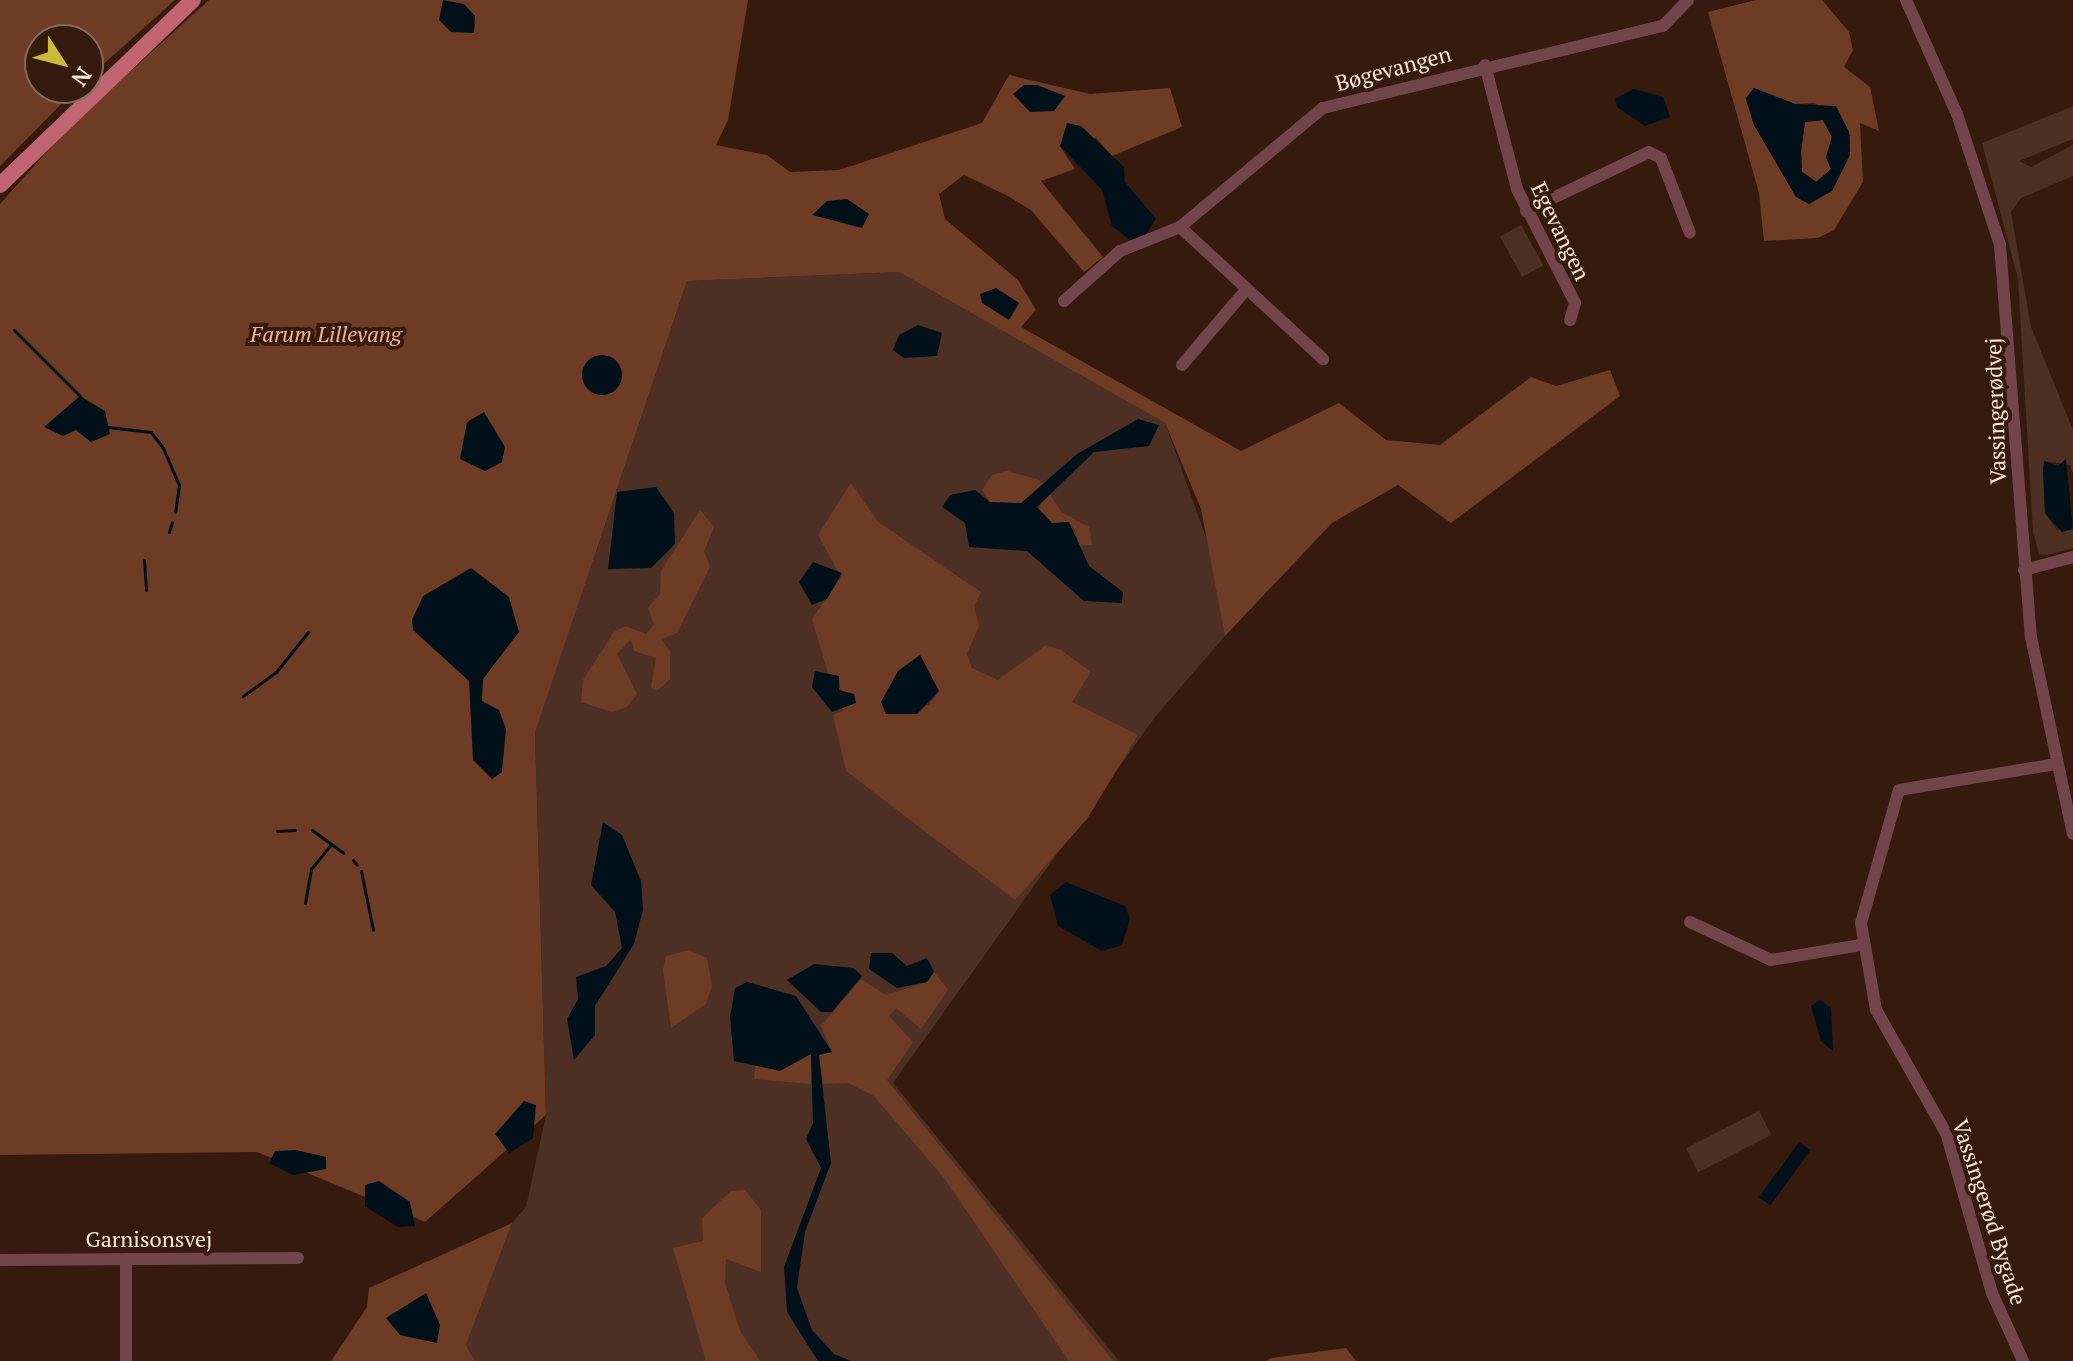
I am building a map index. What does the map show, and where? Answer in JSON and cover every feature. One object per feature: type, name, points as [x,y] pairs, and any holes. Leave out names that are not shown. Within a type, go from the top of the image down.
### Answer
[{"type":"main road","points":[[0,185],[193,0]]},
{"type":"street","name":"Bøgevangen","points":[[1064,301],[1120,251],[1180,227],[1323,108],[1485,65],[1663,26],[1688,0]]},
{"type":"street","name":"Vassingerødvej","points":[[1906,0],[1957,114],[2000,245],[2024,570],[2056,764],[2073,834]]},
{"type":"street","name":"Egevangen","points":[[1485,65],[1526,211],[1575,303],[1570,320]]},
{"type":"street","points":[[1526,211],[1649,152],[1661,158],[1690,233]]},
{"type":"street","points":[[1180,227],[1245,291],[1323,359]]},
{"type":"street","points":[[1182,365],[1245,291]]},
{"type":"street","points":[[2024,570],[2073,557]]},
{"type":"street","name":"Vassingerød Bygade","points":[[2023,1361],[1992,1293],[1946,1133],[1876,1010],[1861,945],[1865,901],[1899,790],[2056,764]]},
{"type":"street","points":[[1690,922],[1771,960],[1861,945]]},
{"type":"street","name":"Garnisonsvej","points":[[0,1260],[298,1258]]},
{"type":"street","points":[[126,1259],[126,1361]]},
{"type":"shaded area","points":[[443,0],[464,4],[475,16],[474,33],[451,32],[439,20]]},
{"type":"shaded area","points":[[1024,85],[1037,85],[1065,96],[1054,111],[1030,112],[1013,94]]},
{"type":"shaded area","points":[[1754,88],[1795,104],[1836,106],[1849,132],[1850,154],[1832,191],[1809,204],[1796,197],[1754,125],[1746,98]],"holes":[[[1823,120],[1832,137],[1826,157],[1831,169],[1816,182],[1802,172],[1805,122]]]},
{"type":"shaded area","points":[[1634,89],[1663,97],[1670,117],[1645,126],[1617,107],[1615,99]]},
{"type":"shaded area","points":[[2073,106],[2073,139],[2019,161],[2031,167],[2073,145],[2073,176],[2021,198],[2011,212],[2031,327],[2073,430],[2073,474],[2070,465],[2045,461],[2043,469],[2045,513],[2057,530],[2073,529],[2073,548],[2047,555],[2039,554],[2033,532],[2018,279],[1982,143]]},
{"type":"shaded area","points":[[1067,123],[1081,126],[1124,167],[1125,182],[1156,219],[1145,236],[1131,241],[1112,226],[1102,190],[1060,146]]},
{"type":"shaded area","points":[[847,199],[869,214],[862,228],[812,215],[827,201]]},
{"type":"shaded area","points":[[1521,225],[1543,265],[1522,277],[1500,237]]},
{"type":"shaded area","points":[[899,272],[1165,423],[1210,548],[1225,636],[1155,717],[893,1083],[1119,1361],[475,1361],[466,1345],[512,1223],[526,1207],[546,1115],[535,733],[687,281]]},
{"type":"shaded area","points":[[996,288],[1019,303],[1009,320],[982,303],[980,294]]},
{"type":"shaded area","points":[[918,325],[942,333],[937,356],[904,358],[893,350],[899,335]]},
{"type":"shaded area","points":[[602,355],[616,361],[622,375],[616,389],[602,395],[588,389],[582,375],[588,361]]},
{"type":"shaded area","points":[[80,396],[105,411],[110,434],[91,442],[76,430],[63,436],[44,427]]},
{"type":"shaded area","points":[[484,412],[505,447],[502,462],[485,471],[460,459],[467,422]]},
{"type":"shaded area","points":[[1138,419],[1159,425],[1149,446],[1094,452],[1037,507],[1052,523],[1069,522],[1089,566],[1123,592],[1122,603],[1084,601],[1027,551],[969,547],[965,523],[942,507],[950,495],[975,490],[990,502],[1021,503],[1077,454]]},
{"type":"shaded area","points":[[2066,459],[2073,529],[2062,532],[2045,513],[2043,469],[2044,461],[2058,466]]},
{"type":"shaded area","points":[[656,487],[674,513],[675,544],[651,568],[608,569],[617,492]]},
{"type":"shaded area","points":[[813,562],[842,573],[827,599],[812,605],[799,582]]},
{"type":"shaded area","points":[[471,568],[509,597],[519,632],[483,679],[482,701],[499,710],[506,729],[502,772],[492,779],[473,760],[469,681],[413,630],[412,620],[423,596]]},
{"type":"shaded area","points":[[920,655],[939,691],[917,714],[886,714],[881,702],[898,671]]},
{"type":"shaded area","points":[[815,671],[839,676],[839,690],[854,694],[856,703],[832,712],[812,687]]},
{"type":"shaded area","points":[[603,822],[622,835],[641,881],[643,910],[634,944],[595,1006],[595,1035],[574,1060],[567,1019],[578,999],[576,977],[606,966],[622,948],[615,912],[591,885]]},
{"type":"shaded area","points":[[1066,882],[1125,906],[1130,919],[1122,945],[1102,951],[1058,926],[1050,895]]},
{"type":"shaded area","points":[[871,953],[892,953],[907,966],[927,958],[934,972],[927,982],[897,988],[869,969]]},
{"type":"shaded area","points":[[814,964],[853,968],[862,976],[832,1012],[821,1012],[787,980]]},
{"type":"shaded area","points":[[747,982],[796,996],[832,1052],[819,1055],[831,1163],[805,1232],[797,1288],[812,1330],[834,1354],[851,1361],[818,1361],[787,1312],[784,1267],[821,1168],[806,1139],[813,1123],[811,1054],[780,1071],[734,1061],[730,1017],[735,988]]},
{"type":"shaded area","points":[[1820,1000],[1831,1008],[1833,1051],[1821,1041],[1811,1006]]},
{"type":"shaded area","points":[[524,1101],[536,1105],[533,1138],[509,1153],[495,1134]]},
{"type":"shaded area","points":[[1759,1111],[1771,1135],[1698,1172],[1686,1148]]},
{"type":"shaded area","points":[[1799,1142],[1810,1150],[1770,1205],[1759,1197]]},
{"type":"shaded area","points":[[296,1150],[326,1157],[326,1169],[293,1175],[269,1163],[275,1151]]},
{"type":"shaded area","points":[[379,1181],[410,1202],[415,1226],[398,1227],[365,1206],[365,1185]]},
{"type":"shaded area","points":[[426,1293],[440,1325],[437,1343],[400,1335],[386,1318]]},
{"type":"green space","points":[[0,0],[175,0],[104,64],[104,24],[24,24],[24,104],[61,104],[0,166]]},
{"type":"green space","name":"Farum Lillevang","points":[[209,0],[748,0],[728,120],[716,145],[767,155],[790,172],[839,170],[982,123],[1009,75],[1090,94],[1170,88],[1182,127],[1112,156],[1096,138],[1060,146],[1075,169],[1041,181],[1103,257],[1084,272],[1031,210],[1006,195],[964,175],[939,194],[945,219],[1018,280],[1036,310],[1021,327],[1241,451],[1339,403],[1386,440],[1440,445],[1531,377],[1556,386],[1610,370],[1620,396],[1451,523],[1398,485],[1332,523],[1225,636],[1201,509],[1165,423],[899,272],[687,281],[535,733],[546,1115],[425,1222],[257,1152],[0,1155],[0,204],[69,127],[94,104],[104,104],[104,95]]},
{"type":"green space","points":[[1756,0],[1822,0],[1849,32],[1853,50],[1844,67],[1870,87],[1879,131],[1860,123],[1863,182],[1834,230],[1818,238],[1764,241],[1759,193],[1708,12]],"holes":[[[1754,88],[1795,104],[1815,103],[1850,135],[1850,155],[1832,191],[1796,196],[1754,125],[1746,100]]]},
{"type":"green space","points":[[1823,120],[1832,137],[1826,157],[1831,169],[1817,182],[1802,172],[1801,151],[1805,122]]},
{"type":"green space","points":[[1007,471],[1037,479],[1045,485],[1021,503],[990,502],[982,490],[992,475]]},
{"type":"green space","points":[[851,483],[878,522],[981,592],[974,606],[979,626],[967,654],[972,668],[998,680],[1046,645],[1061,650],[1091,672],[1072,702],[1138,735],[1087,819],[1015,900],[846,771],[833,715],[843,711],[839,679],[828,673],[812,619],[841,577],[818,535]],"holes":[[[920,655],[939,691],[929,705],[886,714],[881,702],[898,671]]]},
{"type":"green space","points":[[1048,491],[1061,512],[1089,527],[1092,545],[1080,546],[1073,526],[1052,523],[1038,510]]},
{"type":"green space","points":[[700,510],[714,527],[704,551],[710,567],[677,633],[661,639],[670,651],[670,679],[657,691],[651,687],[656,658],[634,651],[631,639],[617,654],[637,694],[627,707],[612,712],[581,702],[583,680],[614,632],[625,626],[646,634],[654,625],[648,608],[660,594],[661,571]]},
{"type":"green space","points":[[689,950],[707,958],[712,986],[706,1004],[671,1028],[663,970],[666,956]]},
{"type":"green space","points":[[934,972],[948,990],[921,1029],[896,1008],[889,1016],[913,1042],[887,1080],[1113,1361],[1069,1361],[944,1178],[874,1096],[848,1083],[823,1084],[819,1054],[832,1052],[821,1026],[861,979],[886,995],[927,982]]},
{"type":"green space","points":[[803,1053],[811,1054],[811,1084],[754,1079],[756,1060],[786,1068]]},
{"type":"green space","points":[[745,1190],[761,1210],[761,1272],[726,1259],[725,1283],[740,1331],[760,1361],[706,1361],[673,1248],[703,1241],[702,1218],[731,1191]]},
{"type":"green space","points":[[512,1223],[466,1345],[475,1361],[331,1361],[367,1307],[369,1288]]},
{"type":"green space","points":[[1346,1348],[1356,1361],[1266,1361],[1271,1358]]},
{"type":"waterway","points":[[14,330],[80,396]]},
{"type":"waterway","points":[[108,427],[151,432],[163,448],[179,485],[175,512]]},
{"type":"waterway","points":[[169,532],[172,522]]},
{"type":"waterway","points":[[144,560],[146,590]]},
{"type":"waterway","points":[[243,696],[276,672],[308,632]]},
{"type":"waterway","points":[[277,831],[295,830]]},
{"type":"waterway","points":[[312,830],[344,853]]},
{"type":"waterway","points":[[305,903],[311,869],[331,844]]},
{"type":"waterway","points":[[353,860],[357,865]]},
{"type":"waterway","points":[[361,871],[373,930]]}]
